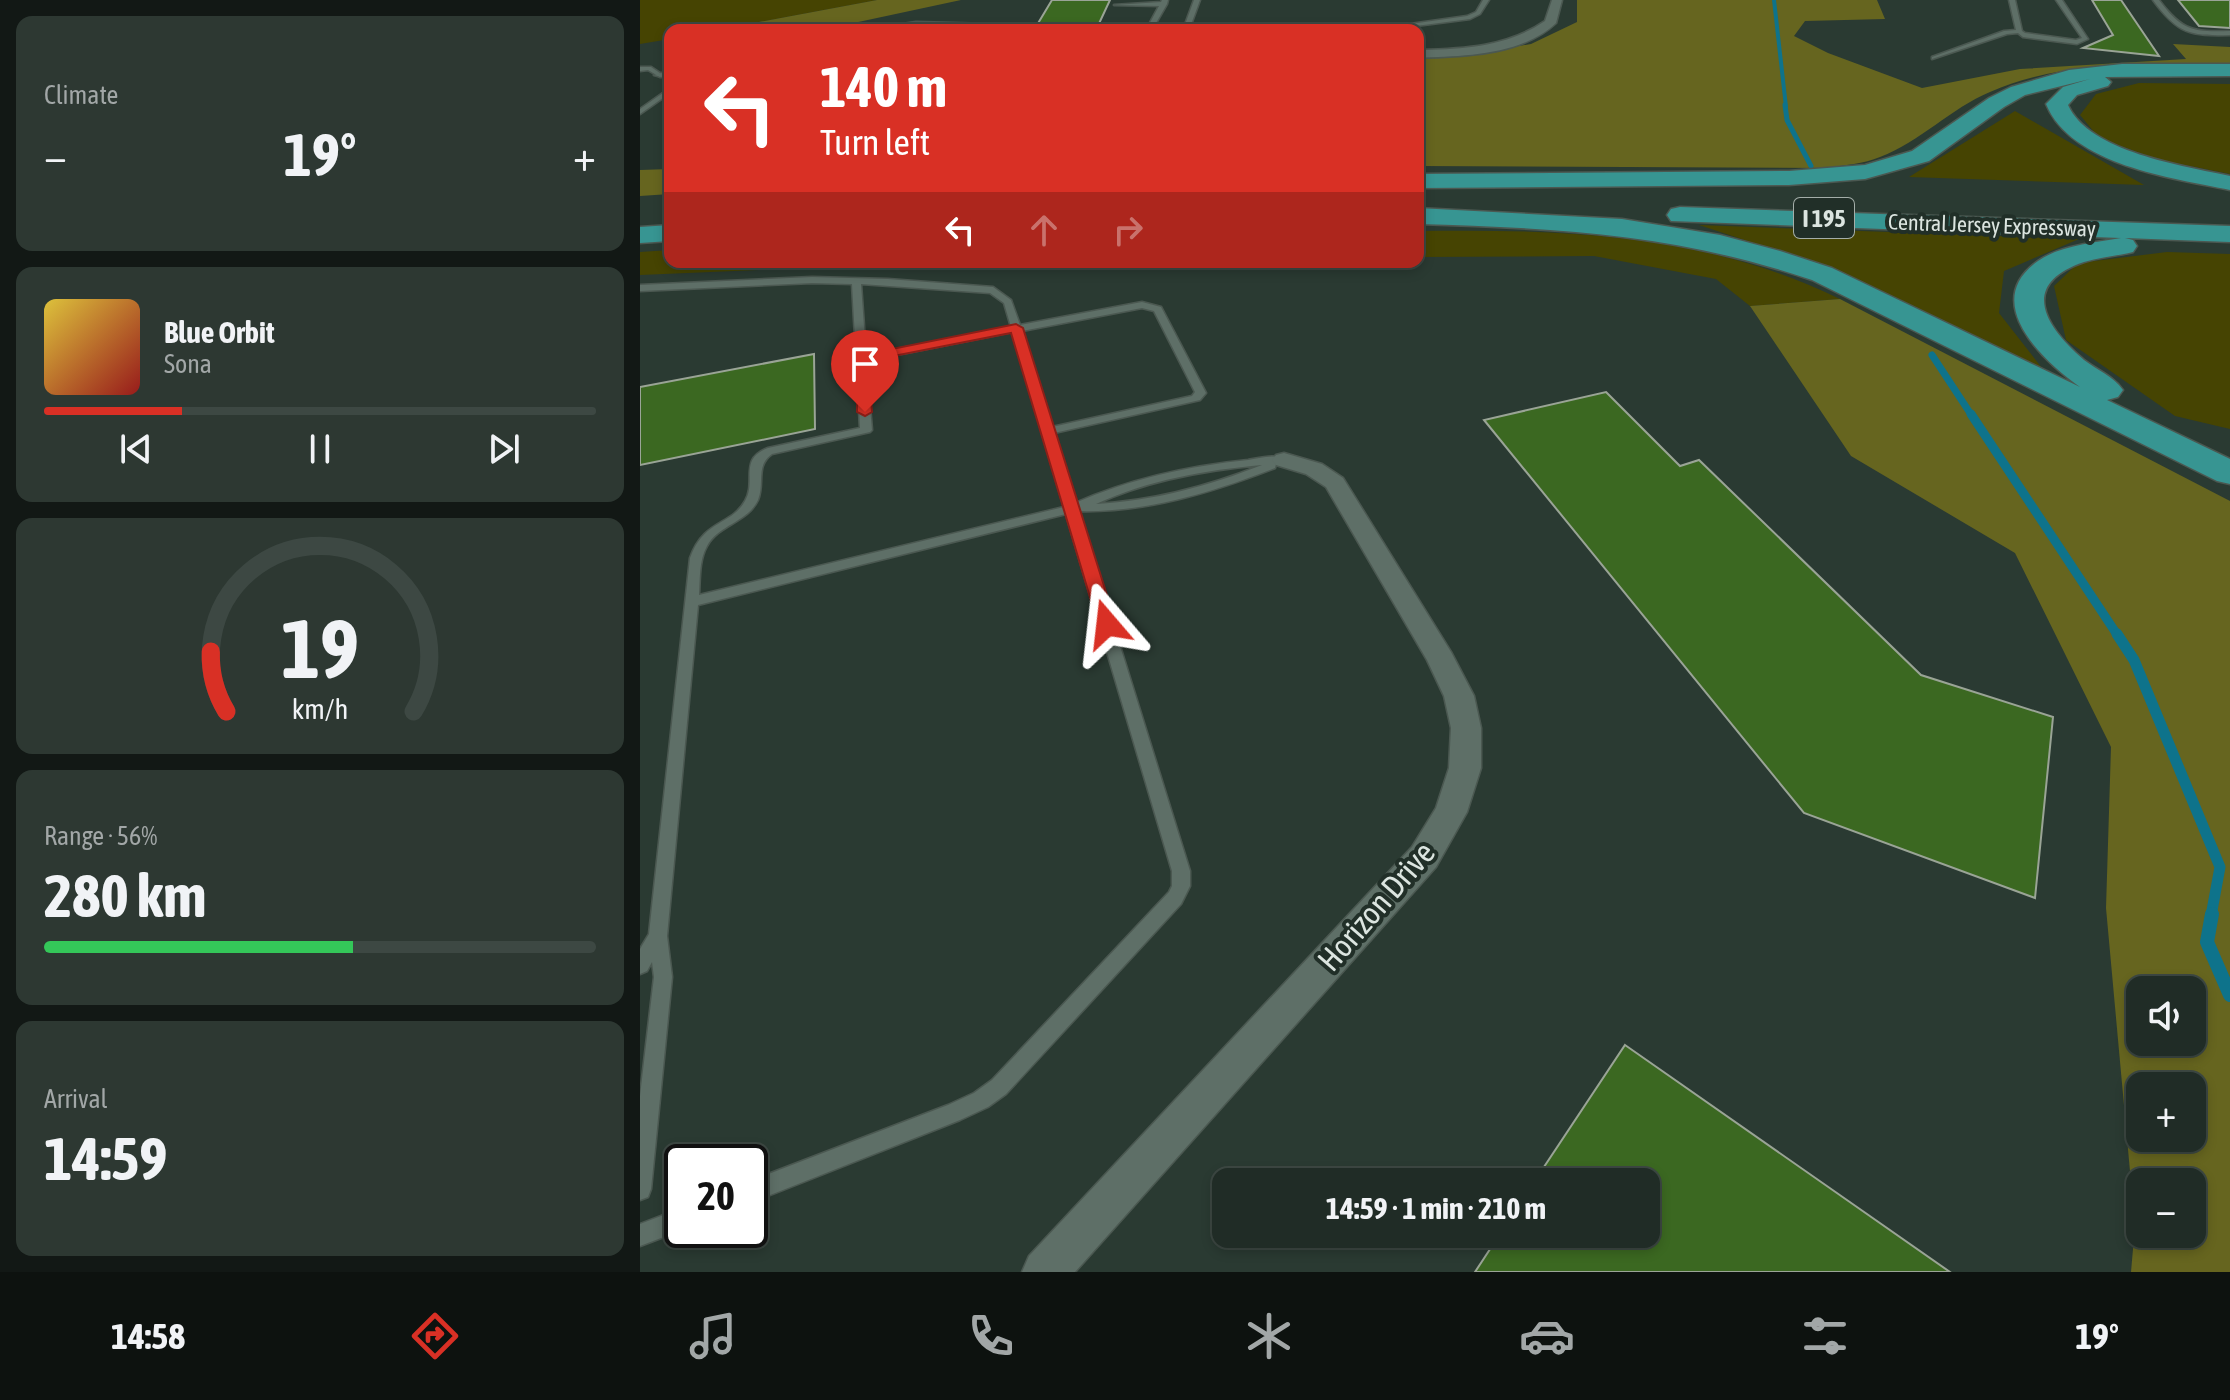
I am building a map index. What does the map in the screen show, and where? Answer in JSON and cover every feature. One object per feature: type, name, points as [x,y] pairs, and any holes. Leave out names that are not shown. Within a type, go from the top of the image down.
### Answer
[{"type":"highway","points":[[1424,182],[1789,178],[1847,174],[1889,166],[1922,155],[2005,96],[2039,83],[2122,71],[2230,70]]},
{"type":"highway","points":[[2228,198],[2158,166],[2108,149],[2073,129],[2063,120],[2057,104],[2070,91],[2098,82],[2147,76],[2230,77]]},
{"type":"highway","name":"Central Jersey Expressway","points":[[1424,182],[1884,193]]},
{"type":"highway","points":[[1424,214],[1628,225],[1708,239],[1787,261],[1822,274],[2230,473]]},
{"type":"highway","name":"Central Jersey Expressway","points":[[1424,214],[1752,216],[2230,234]]},
{"type":"highway","points":[[640,235],[664,233]]},
{"type":"highway","points":[[2230,244],[2155,244],[2081,253],[2061,260],[2035,279],[2028,291],[2027,306],[2043,340],[2083,376],[2150,413],[2230,442]]},
{"type":"street","points":[[1424,53],[1484,48],[1532,35],[1550,23],[1556,0]]},
{"type":"street","name":"Horizon Drive","points":[[1045,1272],[1424,857],[1451,812],[1465,768],[1466,728],[1459,696],[1441,659],[1335,483],[1314,469],[1284,460]]},
{"type":"lane","points":[[1188,24],[1197,0]]},
{"type":"lane","points":[[1424,25],[1468,18],[1478,13],[1486,0]]},
{"type":"lane","points":[[2012,0],[2019,31],[2023,35],[2077,42],[2085,39],[2059,0]]},
{"type":"lane","points":[[2156,0],[2179,28],[2201,33],[2230,33]]},
{"type":"lane","points":[[1117,5],[1165,2]]},
{"type":"lane","points":[[1152,24],[1165,2]]},
{"type":"lane","points":[[1142,13],[1157,13]]},
{"type":"lane","points":[[946,24],[980,24]]},
{"type":"lane","points":[[1934,58],[2006,32],[2019,31]]},
{"type":"lane","points":[[640,69],[649,68],[664,75]]},
{"type":"lane","points":[[640,112],[664,94]]},
{"type":"lane","points":[[640,288],[742,282],[856,281],[993,290],[1008,302],[1181,871],[1181,886],[1175,898],[999,1087],[981,1100],[768,1185]]},
{"type":"lane","points":[[640,1189],[663,977],[658,936],[696,558],[703,540],[754,497],[755,461],[759,456],[866,430],[856,281]]},
{"type":"lane","points":[[861,359],[1128,307],[1152,306],[1158,309],[1201,393],[1189,401],[1049,431]]},
{"type":"lane","points":[[691,602],[1073,509],[1116,490],[1200,469],[1284,460]]},
{"type":"lane","points":[[1073,509],[1112,508],[1146,502],[1221,484],[1284,460]]},
{"type":"lane","points":[[640,965],[658,936]]},
{"type":"lane","points":[[640,1235],[664,1226]]},
{"type":"shaded area","points":[[640,0],[877,0],[748,24],[664,24],[664,40],[640,44]]},
{"type":"shaded area","points":[[877,0],[961,0],[849,24],[748,24]]},
{"type":"shaded area","points":[[1577,0],[1877,0],[1885,19],[1805,21],[1794,36],[1828,53],[1922,88],[2020,69],[2186,59],[2173,44],[2230,47],[2230,65],[2108,66],[2019,81],[1976,99],[1895,151],[1861,163],[1827,168],[1424,166],[1424,58],[1454,57],[1531,44],[1577,22]]},
{"type":"shaded area","points":[[2139,83],[2230,84],[2230,174],[2159,160],[2099,138],[2080,115],[2096,94]]},
{"type":"shaded area","points":[[2015,111],[2144,185],[1909,177]]},
{"type":"shaded area","points":[[664,169],[664,194],[640,196],[640,170]]},
{"type":"shaded area","points":[[1699,225],[2079,239],[2004,271],[1999,313],[2049,377],[1826,267]]},
{"type":"shaded area","points":[[1424,231],[1581,234],[1686,248],[1738,260],[1840,299],[1750,306],[1716,279],[1594,256],[1424,257]]},
{"type":"shaded area","points":[[664,250],[664,268],[804,268],[640,275],[640,252]]},
{"type":"shaded area","points":[[2167,252],[2230,254],[2230,429],[2175,416],[2066,340],[2054,286],[2078,263]]},
{"type":"shaded area","points":[[1840,299],[2230,501],[2230,1272],[2131,1272],[2133,1248],[2206,1248],[2206,1168],[2130,1168],[2128,1152],[2206,1152],[2206,1072],[2126,1072],[2126,1127],[2106,908],[2111,747],[2015,553],[1851,456],[1750,306]]},
{"type":"building","points":[[1052,0],[1110,0],[1099,24],[1038,24]]},
{"type":"building","points":[[2092,0],[2121,0],[2159,56],[2083,48],[2113,35]]},
{"type":"building","points":[[2178,0],[2230,0],[2230,28],[2199,26]]},
{"type":"building","points":[[814,354],[815,429],[640,465],[640,387]]},
{"type":"building","points":[[1606,392],[1680,466],[1699,460],[1921,675],[2053,717],[2035,898],[1804,813],[1484,420]]},
{"type":"building","points":[[1625,1045],[1950,1272],[1475,1272],[1491,1248],[1660,1248],[1660,1168],[1543,1168]]},
{"type":"waterway","points":[[1774,0],[1786,107]]},
{"type":"waterway","points":[[1785,105],[1787,120],[1811,166]]},
{"type":"waterway","points":[[1932,355],[1972,416]]},
{"type":"waterway","points":[[1971,414],[2118,636]]},
{"type":"waterway","points":[[2117,634],[2134,660],[2220,867],[2211,916]]},
{"type":"waterway","points":[[2212,914],[2207,942],[2230,995]]},
{"type":"route","points":[[865,412],[861,359],[1016,328],[1107,624]]}]
